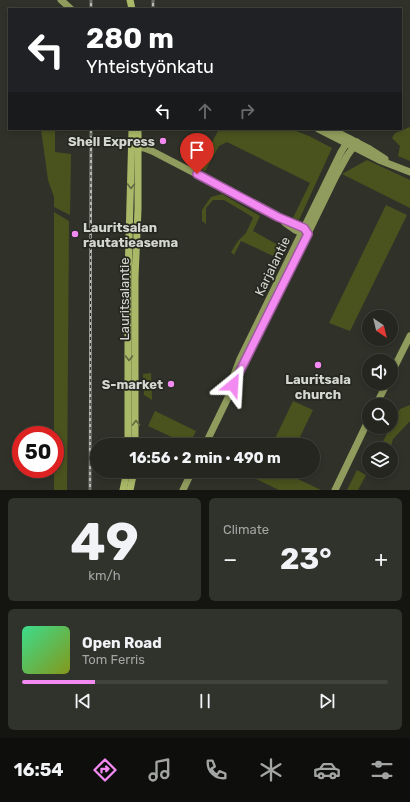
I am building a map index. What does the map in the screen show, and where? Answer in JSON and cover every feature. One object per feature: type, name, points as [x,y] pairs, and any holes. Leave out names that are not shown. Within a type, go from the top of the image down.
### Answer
[{"type":"main road","points":[[62,0],[70,8]]},
{"type":"main road","name":"Lauritsalantie","points":[[132,130],[135,147],[135,438]]},
{"type":"main road","name":"Lauritsalantie","points":[[128,438],[128,277],[135,147],[138,130]]},
{"type":"main road","points":[[320,130],[351,143]]},
{"type":"main road","points":[[332,130],[379,160],[410,172]]},
{"type":"main road","name":"Karjalantie","points":[[208,438],[233,385],[236,367],[351,143]]},
{"type":"main road","points":[[135,147],[152,151],[278,217],[291,228],[304,232]]},
{"type":"main road","points":[[398,360],[410,336]]},
{"type":"main road","points":[[335,490],[362,434]]},
{"type":"main road","points":[[123,490],[126,478]]},
{"type":"main road","points":[[130,490],[133,478]]},
{"type":"main road","points":[[183,490],[189,478]]},
{"type":"green space","points":[[410,127],[410,161],[398,156],[400,146],[392,138],[395,133]]},
{"type":"green space","points":[[41,130],[55,130],[55,152],[71,154],[70,215],[54,207],[54,197],[48,180]]},
{"type":"green space","points":[[218,130],[294,130],[332,148],[299,220],[293,218],[310,183],[227,142],[219,146],[205,171],[199,168]]},
{"type":"green space","points":[[367,160],[410,180],[410,208],[342,174]]},
{"type":"green space","points":[[222,194],[260,216],[253,231],[278,245],[273,256],[241,241],[234,255],[231,252],[238,241],[246,233],[253,218],[224,200],[213,200],[206,208],[206,224],[202,221],[202,210],[211,197]]},
{"type":"green space","points":[[386,205],[407,215],[350,331],[329,323]]},
{"type":"green space","points":[[54,212],[69,221],[67,490],[54,490],[54,478],[64,478],[64,426],[54,426]]},
{"type":"green space","points":[[151,373],[152,400],[144,395],[143,374]]},
{"type":"green space","points":[[293,401],[313,410],[299,438],[275,438]]},
{"type":"green space","points":[[410,405],[410,421],[398,434],[398,413],[400,409]]},
{"type":"green space","points":[[155,411],[196,431],[192,438],[174,438],[148,426]]},
{"type":"green space","points":[[387,434],[398,434],[392,442],[383,442]]},
{"type":"green space","points":[[357,470],[362,473],[362,478],[364,478],[358,490],[347,490]]},
{"type":"green space","points":[[254,478],[296,478],[321,490],[279,490]]},
{"type":"railway","points":[[91,0],[91,8]]},
{"type":"railway","points":[[153,0],[153,8]]},
{"type":"railway","points":[[90,490],[91,130]]},
{"type":"place","name":"Shell Express","points":[[163,141]]},
{"type":"place","name":"Lauritsalan rautatieasema","points":[[75,234]]},
{"type":"place","name":"Lauritsala church","points":[[318,365]]},
{"type":"place","name":"S-market","points":[[171,384]]},
{"type":"route","points":[[197,174],[278,217],[304,228],[308,234],[239,377],[233,385]]}]
